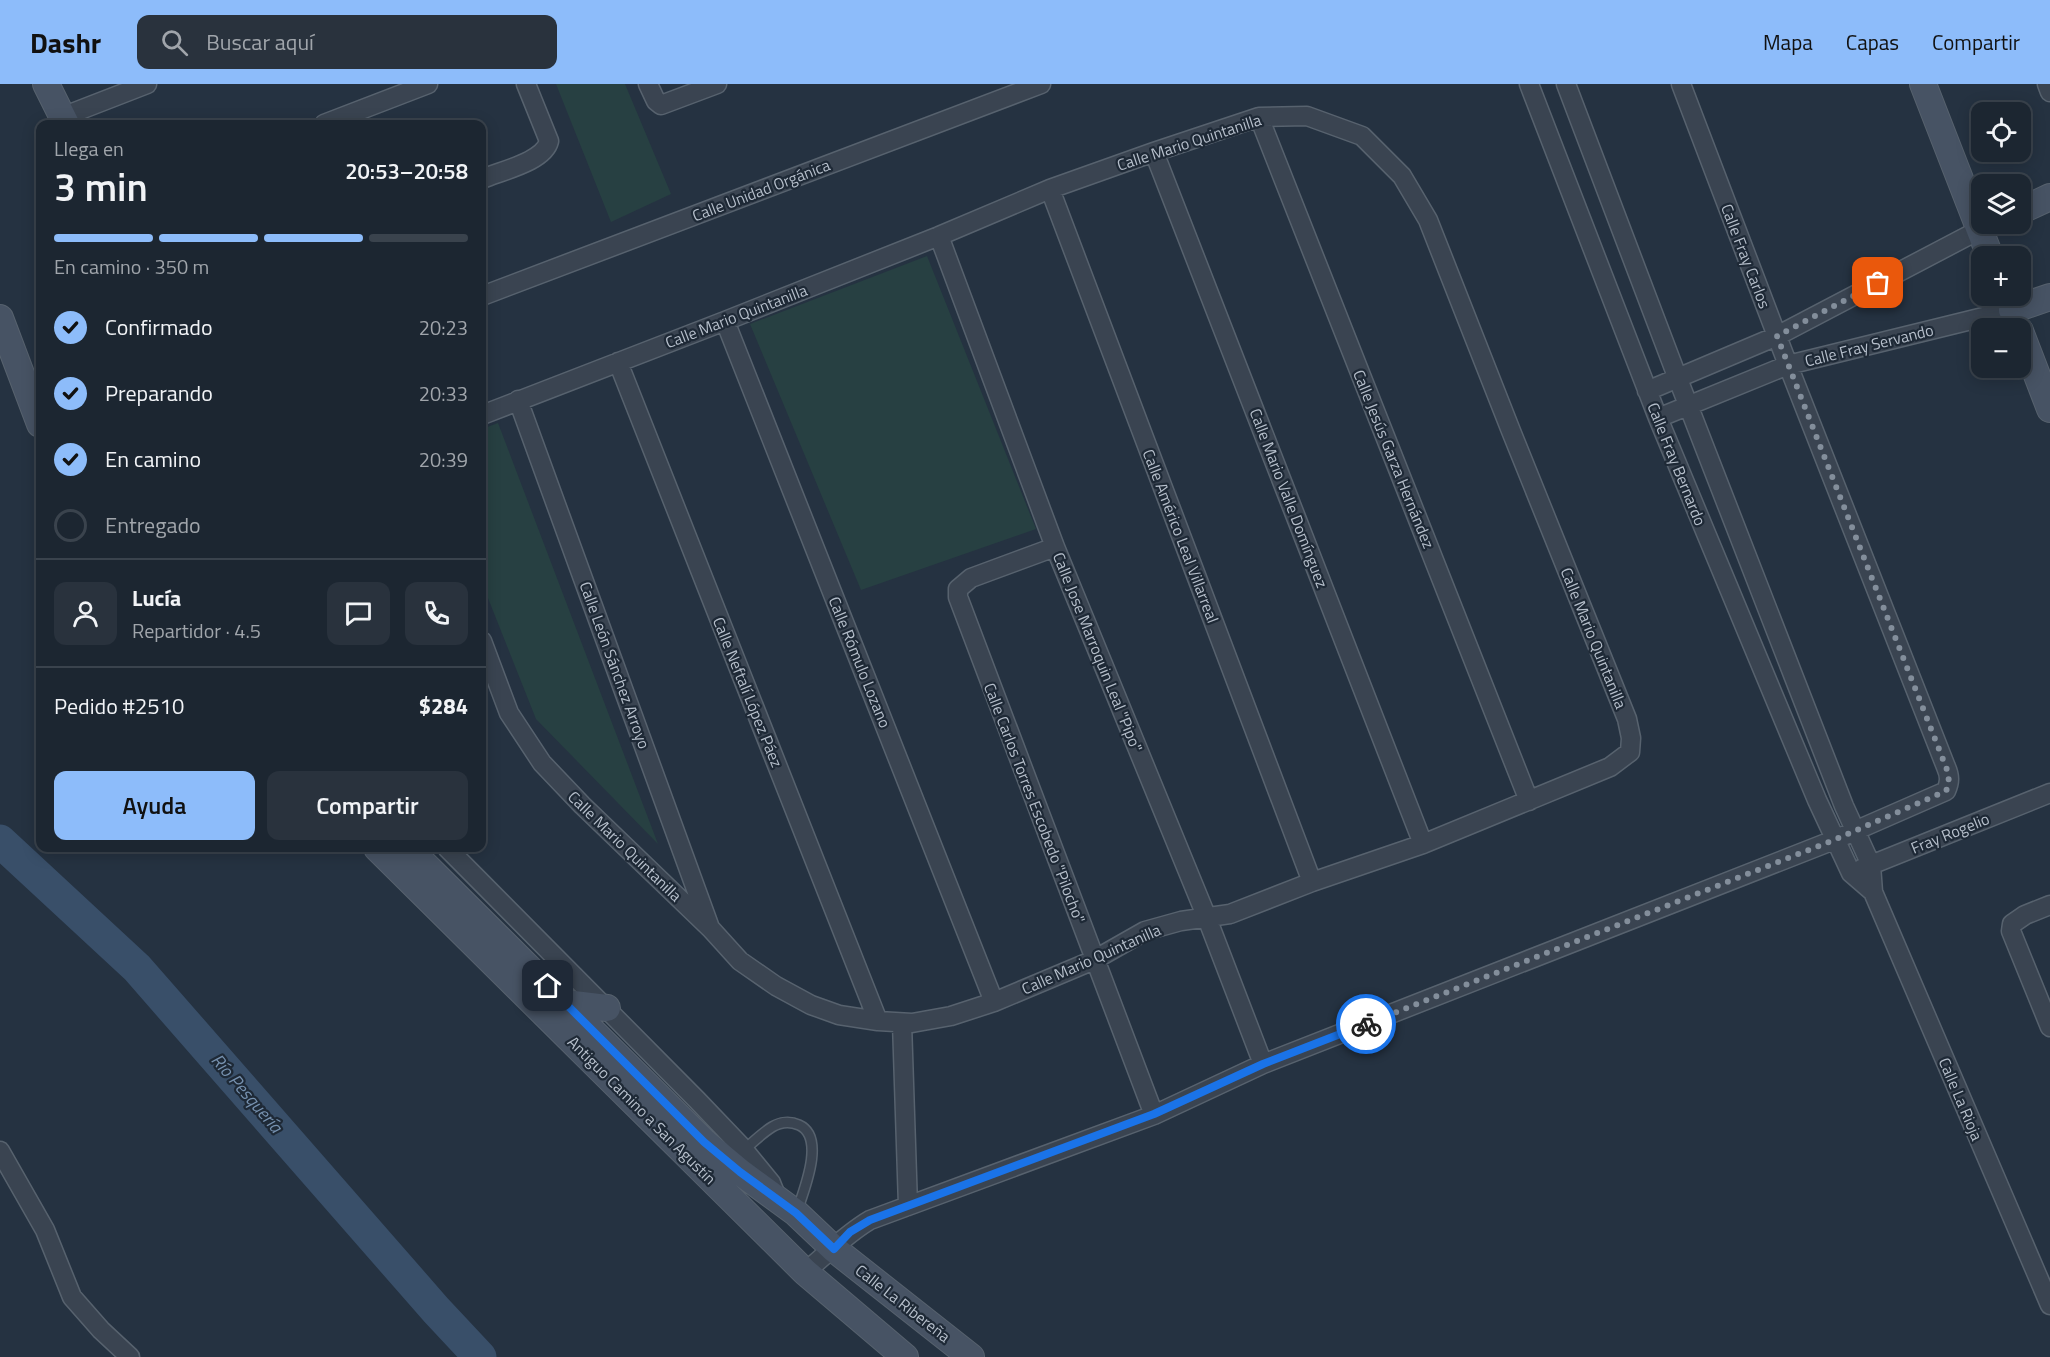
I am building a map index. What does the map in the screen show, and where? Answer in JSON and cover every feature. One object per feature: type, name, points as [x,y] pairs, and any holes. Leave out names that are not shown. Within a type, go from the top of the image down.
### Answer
[{"type":"street","points":[[46,84],[64,120]]},
{"type":"street","points":[[66,120],[147,84]]},
{"type":"street","points":[[334,120],[428,84]]},
{"type":"street","points":[[486,177],[537,157],[547,148],[549,141],[526,84]]},
{"type":"street","points":[[648,84],[658,104],[664,104],[717,84]]},
{"type":"street","name":"Calle Unidad Orgánica","points":[[486,294],[1041,84]]},
{"type":"street","name":"Calle Fray Bernardo","points":[[1529,84],[1658,418],[1843,836]]},
{"type":"street","name":"Calle Fray Bernardo","points":[[1566,84],[1688,405],[1843,836]]},
{"type":"street","name":"Calle Fray Carlos","points":[[805,1272],[834,1249],[844,1237],[864,1223],[1154,1114],[1263,1064],[1843,836],[1946,791],[1949,776],[1681,84]]},
{"type":"street","points":[[1923,84],[1971,193]]},
{"type":"street","points":[[2047,84],[2050,92]]},
{"type":"street","name":"Calle Mario Quintanilla","points":[[486,413],[939,236],[1050,189],[1259,117],[1307,116],[1362,136],[1402,176],[1428,220],[1627,719],[1631,738],[1630,752],[1619,762],[1423,844],[1312,882],[1230,914],[1181,921],[1145,931],[1094,960],[994,1002],[951,1016],[912,1023],[878,1021],[839,1015],[811,1005],[776,986],[740,961],[711,929],[582,805],[542,763],[509,713],[486,652]]},
{"type":"street","name":"Calle Jesús Garza Hernández","points":[[1259,117],[1529,801]]},
{"type":"street","name":"Calle Mario Valle Domínguez","points":[[1154,152],[1423,844]]},
{"type":"street","name":"Calle Américo Leal Villarreal","points":[[1050,189],[1312,882]]},
{"type":"street","points":[[2031,206],[2050,197]]},
{"type":"street","points":[[1647,391],[1777,336],[1973,234]]},
{"type":"street","name":"Calle Jose Marroquin Leal \"Pipo\"","points":[[939,236],[1055,546],[1207,918],[1263,1064]]},
{"type":"street","name":"Calle Fray Servando","points":[[1658,418],[1788,365],[2015,316],[2050,297]]},
{"type":"street","points":[[2015,316],[2050,409]]},
{"type":"street","points":[[0,318],[36,413]]},
{"type":"street","name":"Calle Rómulo Lozano","points":[[725,321],[994,1002]]},
{"type":"street","name":"Calle Neftalí López Páez","points":[[618,362],[878,1021]]},
{"type":"street","name":"Calle León Sánchez Arroyo","points":[[518,400],[711,929]]},
{"type":"street","name":"Calle Carlos Torres Escobedo \"Pilocho\"","points":[[1055,546],[971,578],[958,589],[958,597],[1154,1114]]},
{"type":"street","name":"Fray Rogelio","points":[[1851,873],[2050,793]]},
{"type":"street","name":"Calle La Rioja","points":[[1843,836],[1871,865],[1873,892],[2050,1305]]},
{"type":"street","name":"Calle La Rioja","points":[[1843,836],[1851,873],[1873,892]]},
{"type":"street","name":"Antiguo Camino a San Agustín","points":[[381,852],[805,1272]]},
{"type":"street","name":"Antiguo Camino a San Agustín","points":[[412,852],[704,1142],[737,1156],[776,1198],[796,1213],[834,1249]]},
{"type":"street","points":[[451,852],[607,1008],[737,1156]]},
{"type":"street","points":[[2050,905],[2017,919],[2012,924],[2012,931],[2050,1027]]},
{"type":"street","points":[[565,1003],[607,1008]]},
{"type":"street","points":[[902,1023],[908,1206]]},
{"type":"street","points":[[0,1151],[45,1230],[72,1297],[101,1330],[130,1357]]},
{"type":"street","name":"Calle La Ribereña","points":[[834,1249],[971,1357]]},
{"type":"street","points":[[805,1272],[905,1357]]},
{"type":"lane","points":[[737,1156],[773,1126],[791,1121],[804,1127],[812,1142],[809,1176],[796,1213]]},
{"type":"green space","points":[[556,84],[625,84],[671,194],[611,222]]},
{"type":"green space","points":[[927,256],[1036,529],[861,590],[750,324]]},
{"type":"green space","points":[[498,423],[658,844],[536,719],[486,593],[486,428]]},
{"type":"waterway","name":"Río Pesquería","points":[[0,841],[137,968],[436,1310],[480,1357]]},
{"type":"way so far","points":[[1366,1024],[1834,840],[1946,791],[1949,776],[1946,767],[1777,336],[1878,283]]},
{"type":"route","points":[[548,986],[704,1142],[796,1213],[834,1249],[850,1232],[870,1220],[1154,1114],[1263,1064],[1366,1024]]}]
